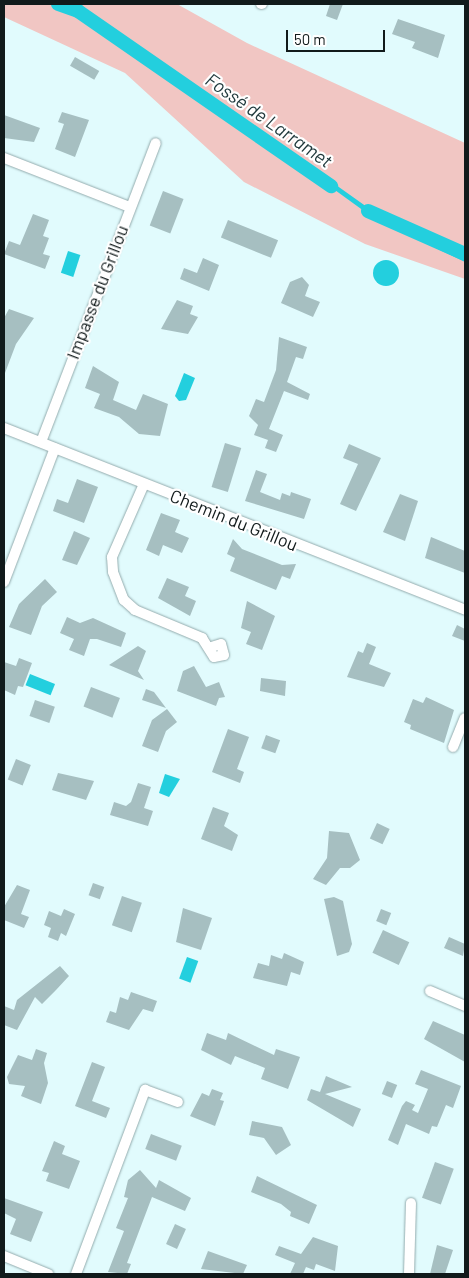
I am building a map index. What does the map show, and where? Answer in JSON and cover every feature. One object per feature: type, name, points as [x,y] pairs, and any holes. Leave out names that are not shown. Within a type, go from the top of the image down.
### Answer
[{"type":"street","name":"Impasse du Grillou","points":[[41,442],[156,143]]},
{"type":"street","points":[[4,158],[130,207]]},
{"type":"street","name":"Chemin du Grillou","points":[[4,428],[465,610]]},
{"type":"street","points":[[4,582],[55,448]]},
{"type":"street","points":[[144,484],[112,557],[118,586],[135,610],[202,638],[210,647]]},
{"type":"street","points":[[453,746],[465,718]]},
{"type":"street","points":[[430,990],[465,1006]]},
{"type":"street","points":[[76,1274],[145,1090],[178,1102]]},
{"type":"street","points":[[409,1274],[411,1203]]},
{"type":"street","points":[[4,1256],[48,1274]]},
{"type":"shaded area","points":[[4,4],[177,4],[247,43],[465,143],[465,279],[365,244],[244,182],[125,73],[4,17]]},
{"type":"water","points":[[250,124],[374,212],[465,257],[465,262],[375,219],[249,128]]},
{"type":"water","points":[[68,251],[80,255],[73,277],[61,273]]},
{"type":"water","points":[[386,260],[395,264],[399,273],[395,282],[386,286],[377,282],[373,273],[377,264]]},
{"type":"water","points":[[184,373],[195,378],[186,400],[179,401],[175,396]]},
{"type":"water","points":[[30,674],[55,684],[51,695],[26,685]]},
{"type":"water","points":[[165,774],[180,779],[169,797],[159,793]]},
{"type":"water","points":[[187,957],[198,961],[190,983],[179,979]]},
{"type":"building","points":[[330,4],[343,4],[337,20],[326,16]]},
{"type":"building","points":[[398,19],[445,35],[438,58],[412,48],[415,42],[392,34]]},
{"type":"building","points":[[75,57],[99,71],[94,80],[70,66]]},
{"type":"building","points":[[62,112],[89,120],[75,157],[55,149],[64,124],[58,122]]},
{"type":"building","points":[[4,115],[40,128],[34,142],[4,138]]},
{"type":"building","points":[[163,191],[184,199],[170,233],[150,226]]},
{"type":"building","points":[[33,214],[49,220],[43,236],[49,238],[43,254],[50,256],[45,269],[4,254],[9,241],[20,245]]},
{"type":"building","points":[[228,220],[278,240],[271,258],[221,238]]},
{"type":"building","points":[[203,258],[219,265],[209,291],[180,279],[184,268],[197,273]]},
{"type":"building","points":[[302,277],[309,285],[305,296],[320,302],[313,317],[281,303],[290,282]]},
{"type":"building","points":[[177,300],[193,306],[190,314],[198,317],[188,334],[161,329]]},
{"type":"building","points":[[9,309],[34,318],[16,344],[5,373],[4,318]]},
{"type":"building","points":[[279,337],[307,347],[303,359],[296,357],[287,382],[310,394],[308,400],[284,391],[269,429],[283,435],[276,452],[265,448],[268,440],[254,435],[258,425],[249,416],[256,399],[264,402],[276,370]]},
{"type":"building","points":[[93,366],[119,382],[113,400],[136,410],[143,394],[168,404],[160,436],[139,434],[119,417],[94,408],[100,394],[85,388]]},
{"type":"building","points":[[225,443],[241,448],[228,492],[212,487]]},
{"type":"building","points":[[349,444],[381,458],[356,511],[340,504],[358,464],[343,458]]},
{"type":"building","points":[[256,470],[267,474],[260,492],[280,500],[282,493],[290,496],[291,492],[311,499],[304,519],[245,501]]},
{"type":"building","points":[[77,479],[98,487],[84,523],[53,511],[57,499],[68,503]]},
{"type":"building","points":[[400,494],[418,501],[405,541],[383,532]]},
{"type":"building","points":[[161,513],[180,520],[175,532],[189,538],[182,553],[163,545],[159,556],[146,550]]},
{"type":"building","points":[[74,531],[90,538],[77,565],[62,560]]},
{"type":"building","points":[[431,537],[465,551],[465,573],[425,558]]},
{"type":"building","points":[[233,539],[242,549],[282,565],[296,564],[290,579],[282,576],[276,590],[230,571],[235,558],[227,554]]},
{"type":"building","points":[[167,578],[189,587],[185,596],[196,601],[190,616],[158,598]]},
{"type":"building","points":[[45,579],[57,592],[42,606],[31,635],[9,627],[19,604]]},
{"type":"building","points":[[247,601],[275,616],[262,650],[246,644],[251,632],[241,628]]},
{"type":"building","points":[[67,617],[80,623],[93,618],[126,633],[121,647],[97,639],[90,639],[84,656],[69,650],[74,639],[60,633]]},
{"type":"building","points":[[457,625],[465,629],[465,641],[452,636]]},
{"type":"building","points":[[367,643],[376,647],[369,664],[391,673],[384,687],[347,677],[358,651],[363,653]]},
{"type":"building","points":[[138,646],[146,651],[138,671],[144,680],[109,665]]},
{"type":"building","points":[[19,658],[32,663],[23,687],[18,686],[15,695],[4,690],[4,662],[16,666]]},
{"type":"building","points":[[194,666],[206,687],[219,682],[225,697],[219,698],[216,706],[177,691],[183,671]]},
{"type":"building","points":[[261,678],[286,681],[285,696],[260,691]]},
{"type":"building","points":[[91,687],[120,698],[112,718],[83,707]]},
{"type":"building","points":[[146,689],[154,692],[166,708],[142,700]]},
{"type":"building","points":[[426,697],[454,710],[444,743],[410,729],[411,725],[404,722],[413,699],[423,703]]},
{"type":"building","points":[[35,700],[55,707],[49,723],[29,716]]},
{"type":"building","points":[[167,709],[177,722],[166,731],[158,752],[142,746],[152,720]]},
{"type":"building","points":[[228,729],[249,737],[237,769],[244,772],[240,783],[212,772]]},
{"type":"building","points":[[266,735],[280,740],[275,753],[261,748]]},
{"type":"building","points":[[16,759],[31,765],[23,785],[8,779]]},
{"type":"building","points":[[58,773],[94,781],[86,800],[52,790]]},
{"type":"building","points":[[138,783],[151,787],[144,808],[153,811],[148,826],[110,815],[114,802],[126,806],[131,802]]},
{"type":"building","points":[[213,807],[229,813],[224,826],[238,835],[232,851],[201,839]]},
{"type":"building","points":[[377,823],[390,829],[383,844],[370,838]]},
{"type":"building","points":[[329,831],[349,833],[360,860],[350,868],[340,868],[326,885],[313,879],[327,858]]},
{"type":"building","points":[[93,883],[104,887],[100,899],[89,895]]},
{"type":"building","points":[[17,885],[30,890],[21,914],[29,917],[24,928],[4,920],[4,907]]},
{"type":"building","points":[[122,896],[142,903],[132,932],[112,925]]},
{"type":"building","points":[[334,897],[343,901],[352,944],[349,952],[337,956],[324,899]]},
{"type":"building","points":[[183,908],[212,918],[201,950],[176,942]]},
{"type":"building","points":[[64,909],[75,914],[66,936],[61,933],[58,941],[48,937],[51,928],[44,925],[49,911],[61,916]]},
{"type":"building","points":[[381,909],[391,913],[386,925],[376,921]]},
{"type":"building","points":[[383,930],[409,942],[399,965],[372,953]]},
{"type":"building","points":[[449,937],[465,944],[463,956],[444,948]]},
{"type":"building","points":[[284,953],[304,962],[300,975],[291,972],[287,986],[253,978],[258,963],[269,966],[271,955],[282,959]]},
{"type":"building","points":[[60,966],[69,976],[56,990],[42,1004],[35,997],[17,1030],[4,1025],[4,1006],[14,1010],[17,1000]]},
{"type":"building","points":[[131,992],[157,1001],[153,1012],[143,1009],[129,1030],[106,1022],[110,1011],[116,1013],[120,997],[128,1000]]},
{"type":"building","points":[[433,1021],[465,1035],[465,1062],[424,1039]]},
{"type":"building","points":[[207,1033],[226,1040],[228,1033],[274,1055],[276,1049],[300,1057],[288,1089],[261,1079],[265,1068],[235,1056],[231,1065],[201,1050]]},
{"type":"building","points":[[36,1049],[47,1053],[44,1063],[48,1083],[41,1104],[21,1096],[25,1086],[9,1084],[7,1077],[18,1055],[32,1060]]},
{"type":"building","points":[[92,1062],[105,1067],[92,1101],[110,1108],[106,1118],[75,1106]]},
{"type":"building","points":[[421,1070],[461,1086],[453,1108],[446,1105],[437,1127],[432,1126],[429,1134],[406,1124],[398,1145],[388,1140],[402,1106],[406,1101],[415,1105],[412,1110],[418,1113],[428,1089],[415,1084]]},
{"type":"building","points":[[326,1076],[352,1087],[325,1094],[361,1109],[353,1127],[307,1100],[311,1089],[320,1092]]},
{"type":"building","points":[[387,1081],[397,1085],[392,1098],[382,1094]]},
{"type":"building","points":[[212,1089],[223,1093],[220,1100],[224,1101],[215,1126],[190,1116],[202,1093],[209,1096]]},
{"type":"building","points":[[252,1121],[282,1127],[291,1145],[276,1155],[264,1138],[249,1135]]},
{"type":"building","points":[[151,1134],[182,1146],[176,1161],[145,1149]]},
{"type":"building","points":[[54,1141],[65,1146],[62,1154],[80,1161],[69,1189],[46,1181],[49,1173],[42,1171]]},
{"type":"building","points":[[435,1162],[454,1169],[441,1205],[422,1198]]},
{"type":"building","points":[[140,1170],[156,1188],[159,1180],[191,1198],[185,1211],[152,1197],[127,1263],[131,1264],[127,1274],[108,1272],[124,1231],[116,1228],[128,1198],[124,1197],[128,1180]]},
{"type":"building","points":[[257,1176],[317,1205],[309,1224],[290,1216],[291,1212],[281,1204],[251,1192]]},
{"type":"building","points":[[4,1198],[43,1212],[31,1242],[10,1234],[16,1219],[4,1213]]},
{"type":"building","points":[[175,1224],[186,1229],[177,1249],[166,1244]]},
{"type":"building","points":[[313,1237],[338,1246],[335,1271],[316,1264],[314,1270],[306,1267],[303,1274],[290,1274],[295,1263],[275,1255],[279,1246],[301,1254]]},
{"type":"building","points":[[437,1245],[453,1250],[445,1274],[430,1274]]},
{"type":"building","points":[[208,1251],[247,1265],[243,1274],[201,1269]]},
{"type":"waterway","name":"Fossé de Larramet","points":[[58,4],[78,11],[331,186]]},
{"type":"waterway","name":"Fossé de Larramet","points":[[368,211],[465,254]]}]
